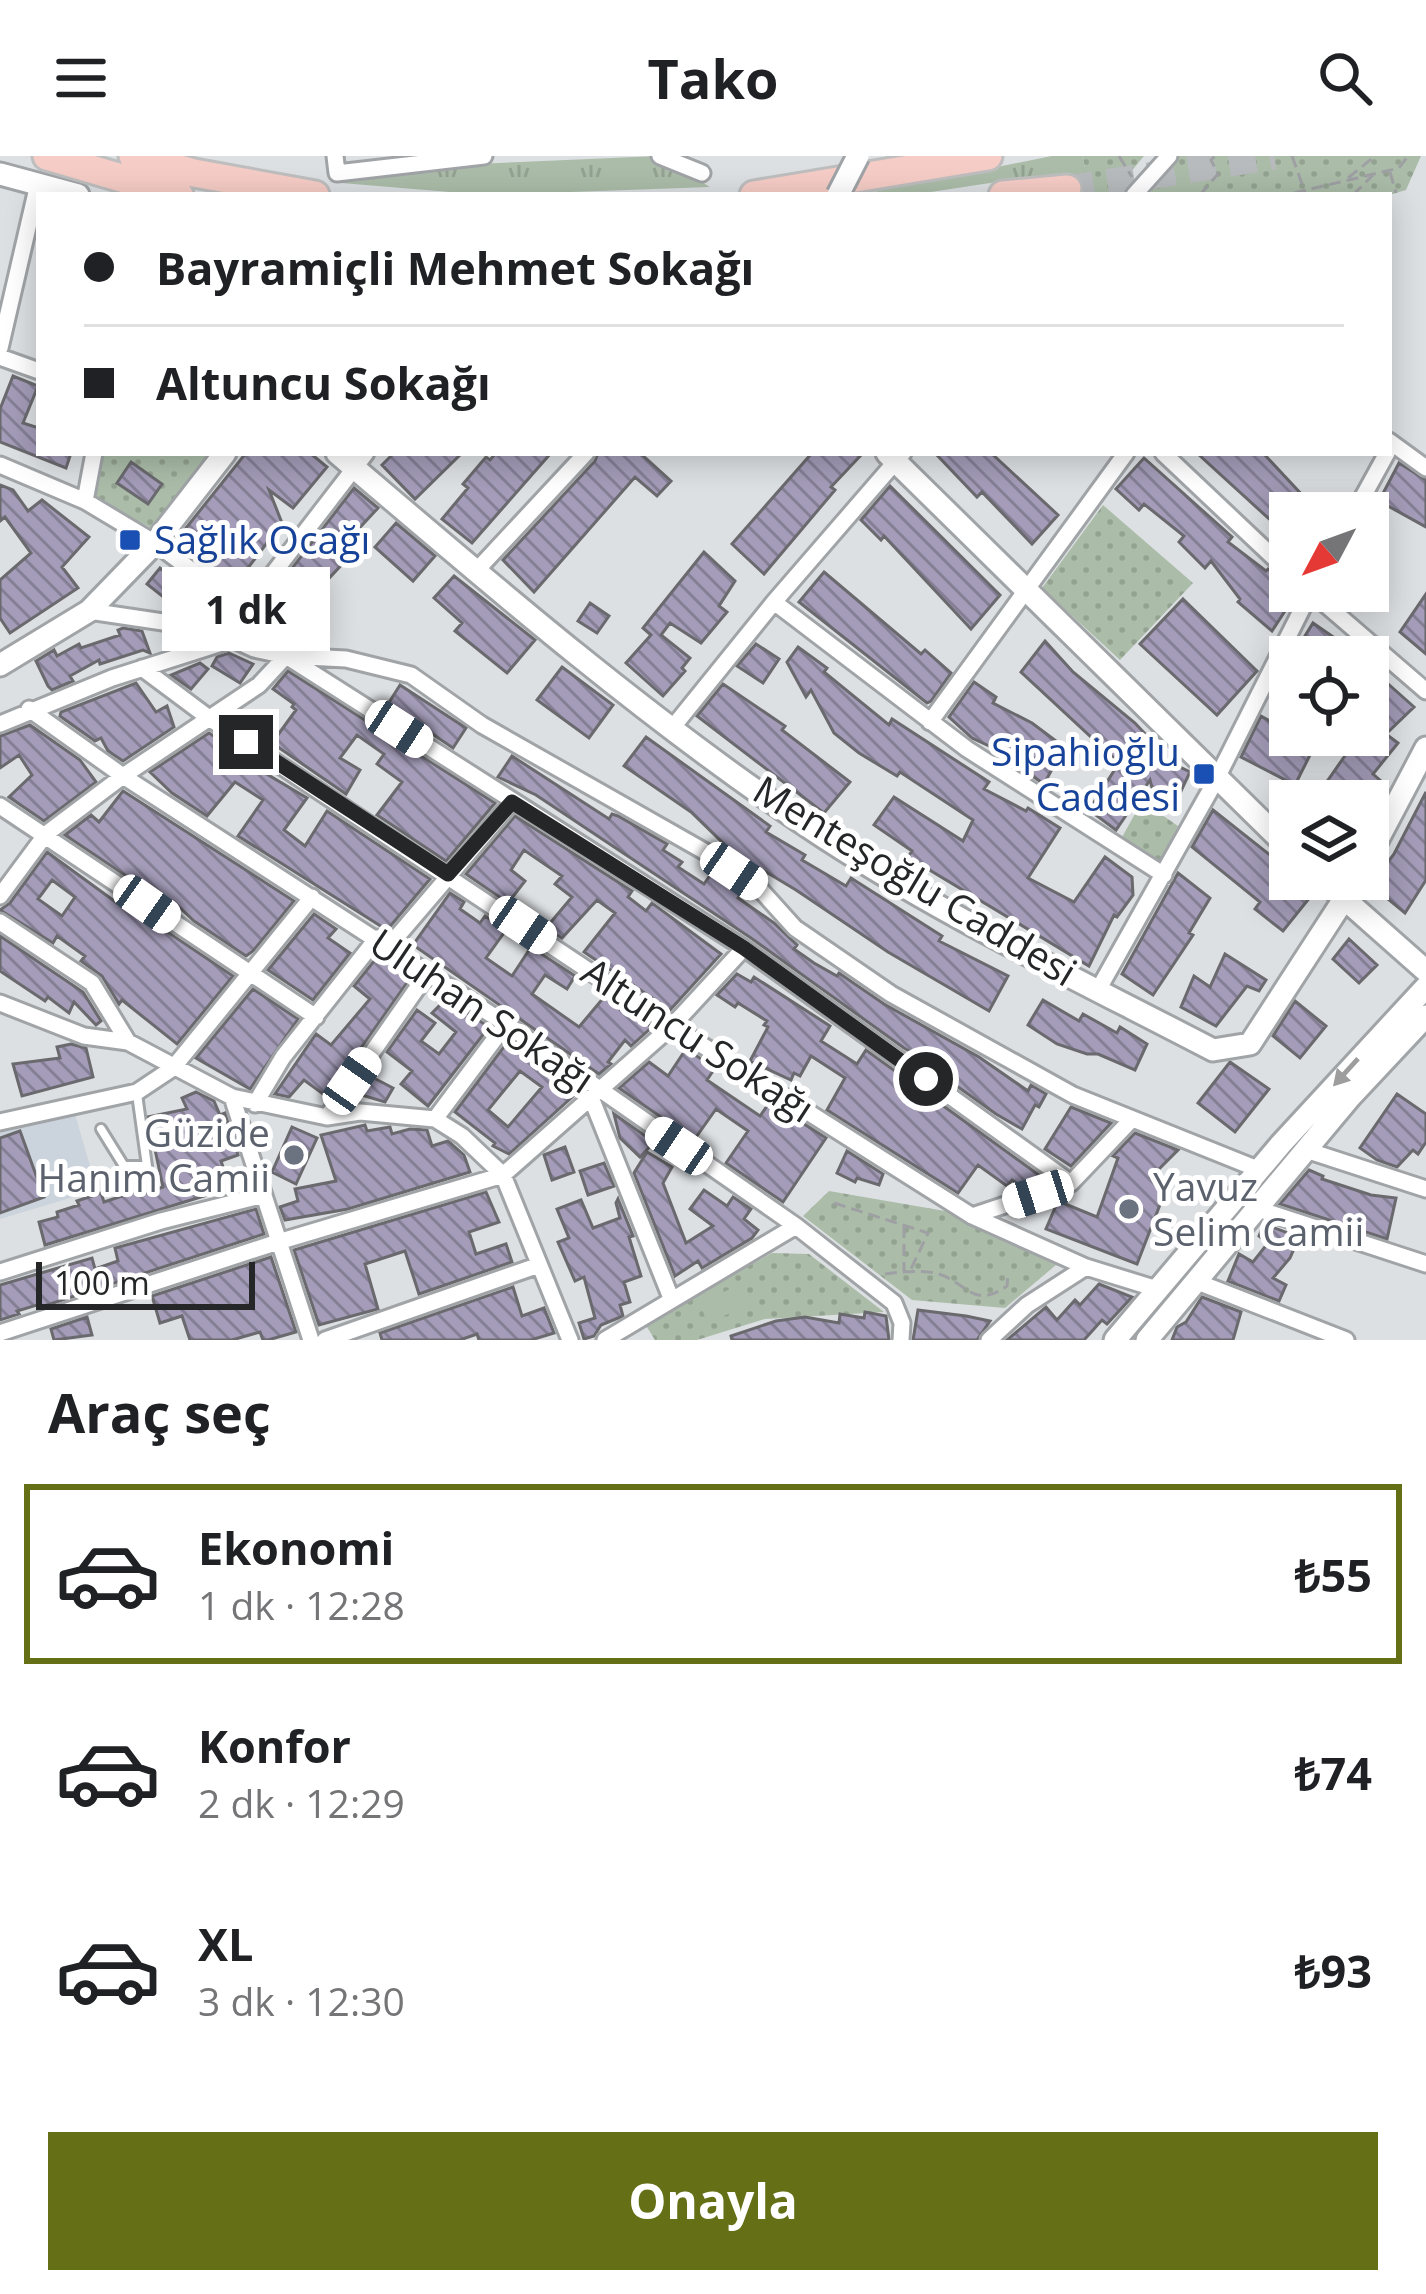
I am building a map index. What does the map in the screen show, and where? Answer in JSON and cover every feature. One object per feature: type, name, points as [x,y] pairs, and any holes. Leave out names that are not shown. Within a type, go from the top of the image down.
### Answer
[{"type":"highway","points":[[47,156],[169,192]]},
{"type":"highway","points":[[133,156],[194,173],[298,192]]},
{"type":"highway","points":[[772,192],[988,156]]},
{"type":"highway","points":[[1036,192],[1067,189]]},
{"type":"street","points":[[334,156],[337,172],[484,156]]},
{"type":"street","points":[[660,156],[702,173]]},
{"type":"street","points":[[840,192],[858,156]]},
{"type":"street","points":[[1137,192],[1169,156]]},
{"type":"street","points":[[0,175],[67,192]]},
{"type":"street","points":[[36,192],[38,184]]},
{"type":"street","points":[[0,348],[36,193]]},
{"type":"street","points":[[0,357],[36,370]]},
{"type":"street","points":[[1392,448],[1426,468]]},
{"type":"street","points":[[85,501],[93,456]]},
{"type":"street","points":[[0,664],[89,611],[155,543],[223,456]]},
{"type":"street","points":[[477,570],[583,456]]},
{"type":"street","points":[[673,727],[895,456],[1269,829]]},
{"type":"street","points":[[930,722],[1124,456]]},
{"type":"street","points":[[1166,456],[1269,553]]},
{"type":"street","points":[[1365,492],[1384,456]]},
{"type":"street","points":[[234,639],[245,610],[352,458]]},
{"type":"street","name":"Menteşoğlu Caddesi","points":[[352,458],[477,570],[673,727],[808,826],[952,913],[1213,1050],[1250,1044],[1345,901]]},
{"type":"street","points":[[0,465],[85,501],[155,543],[245,610]]},
{"type":"street","points":[[774,602],[930,722],[1164,875]]},
{"type":"street","points":[[89,611],[211,629],[254,649],[346,659],[411,675],[482,725],[709,854],[758,887],[795,928],[891,994],[1073,1095],[1260,1170]]},
{"type":"street","points":[[1098,990],[1216,780],[1300,612]]},
{"type":"street","points":[[1334,612],[1426,691]]},
{"type":"street","points":[[0,724],[29,709],[234,639]]},
{"type":"street","points":[[0,896],[46,834],[123,776],[259,686],[286,656]]},
{"type":"street","points":[[286,656],[744,948],[1071,1184]]},
{"type":"street","name":"Altuncu Sokağı","points":[[142,668],[209,718],[672,1026],[972,1216],[1086,1267],[1157,1289]]},
{"type":"street","name":"Uluhan Sokağı","points":[[29,709],[123,776],[506,1024],[596,1096],[796,1226],[894,1303],[902,1323],[901,1340]]},
{"type":"street","points":[[1389,818],[1426,748]]},
{"type":"street","points":[[255,1104],[316,1017],[512,802]]},
{"type":"street","points":[[0,806],[316,1017]]},
{"type":"street","points":[[0,1122],[137,1092],[173,1068],[312,897]]},
{"type":"street","points":[[1345,901],[1426,971]]},
{"type":"street","points":[[0,922],[92,982],[128,1042]]},
{"type":"street","points":[[0,1333],[503,1175],[672,1026],[744,948]]},
{"type":"street","points":[[326,1117],[428,974]]},
{"type":"street","points":[[1114,1340],[1426,987]]},
{"type":"street","points":[[1,1005],[84,1036],[128,1042],[232,1097],[255,1104],[326,1117],[360,1112],[435,1119],[462,1136],[503,1175],[569,1340]]},
{"type":"street","points":[[1147,1340],[1426,1016]]},
{"type":"street","points":[[435,1119],[506,1024]]},
{"type":"street","points":[[596,1096],[671,1298]]},
{"type":"street","points":[[232,1097],[311,1340]]},
{"type":"street","points":[[972,1216],[1071,1184],[1132,1119]]},
{"type":"street","points":[[1306,1150],[1426,1190]]},
{"type":"street","points":[[0,1272],[161,1221],[264,1195]]},
{"type":"street","points":[[1258,1209],[1426,1264]]},
{"type":"street","points":[[605,1340],[796,1226]]},
{"type":"street","points":[[325,1340],[539,1265]]},
{"type":"street","points":[[989,1340],[1028,1305],[1086,1267]]},
{"type":"street","points":[[1195,1282],[1346,1340]]},
{"type":"lane","points":[[101,1129],[124,1166],[147,1166],[137,1092]]},
{"type":"path","points":[[1119,156],[1137,192]]},
{"type":"path","points":[[1202,192],[1218,174],[1211,160],[1214,156]]},
{"type":"path","points":[[1292,156],[1304,192]]},
{"type":"path","points":[[1345,181],[1375,156]]},
{"type":"path","points":[[1307,192],[1399,168],[1408,156]]},
{"type":"path","points":[[1390,170],[1396,193]]},
{"type":"path","points":[[1356,192],[1374,174]]},
{"type":"path","points":[[833,1203],[928,1232],[907,1273]]},
{"type":"path","points":[[904,1225],[907,1273]]},
{"type":"path","points":[[866,1281],[888,1273],[937,1273],[978,1297],[995,1295],[1007,1286],[1008,1274]]},
{"type":"shaded area","points":[[75,1114],[97,1190],[0,1219],[0,1133]]},
{"type":"green space","points":[[658,156],[710,187],[450,192],[329,182],[454,165]]},
{"type":"green space","points":[[1052,156],[1082,156],[1091,192],[1063,192],[1061,182],[1036,176],[931,192],[873,192]]},
{"type":"green space","points":[[1082,156],[1144,156],[1114,192],[1091,192]]},
{"type":"green space","points":[[1176,156],[1421,156],[1406,190],[1392,194],[1151,192],[1157,177]]},
{"type":"green space","points":[[1198,157],[1216,174],[1199,192],[1168,189]]},
{"type":"green space","points":[[95,456],[207,456],[153,529],[84,492]]},
{"type":"green space","points":[[1103,505],[1193,583],[1120,660],[1042,588]]},
{"type":"green space","points":[[1142,801],[1178,826],[1158,864],[1121,839]]},
{"type":"green space","points":[[829,1191],[945,1211],[1056,1265],[1005,1308],[912,1300],[803,1216]]},
{"type":"green space","points":[[772,1253],[809,1254],[884,1312],[765,1319],[697,1340],[655,1340],[645,1324]]},
{"type":"green space","points":[[739,1285],[748,1305],[708,1323],[699,1303]]},
{"type":"building","points":[[13,376],[36,385],[23,423],[36,427],[36,456],[70,456],[66,468],[0,442],[0,409]]},
{"type":"building","points":[[244,456],[314,456],[327,467],[293,508],[269,490],[282,523],[235,585],[178,538]]},
{"type":"building","points":[[391,456],[459,456],[415,499],[382,465]]},
{"type":"building","points":[[493,456],[548,456],[472,543],[442,519],[468,488],[463,484],[486,457]]},
{"type":"building","points":[[597,456],[643,456],[671,481],[657,496],[635,477],[534,592],[503,560]]},
{"type":"building","points":[[809,456],[860,456],[764,574],[732,544]]},
{"type":"building","points":[[938,456],[994,456],[1058,515],[1032,544],[982,492],[977,497]]},
{"type":"building","points":[[1200,456],[1266,456],[1299,492],[1269,492],[1269,519]]},
{"type":"building","points":[[1144,458],[1232,537],[1228,542],[1269,570],[1269,612],[1284,612],[1272,631],[1238,602],[1211,561],[1205,568],[1179,542],[1184,536],[1144,504],[1139,510],[1116,489]]},
{"type":"building","points":[[131,462],[162,484],[148,504],[117,483]]},
{"type":"building","points":[[1399,463],[1426,480],[1426,527],[1389,507],[1389,492],[1384,492]]},
{"type":"building","points":[[0,485],[13,490],[28,511],[42,500],[89,537],[62,567],[78,588],[10,633],[0,618],[0,580],[31,553],[5,517],[0,521]]},
{"type":"building","points":[[890,486],[1000,595],[971,629],[884,536],[881,540],[861,520]]},
{"type":"building","points":[[354,488],[378,508],[338,551],[347,559],[302,607],[279,585]]},
{"type":"building","points":[[396,523],[435,556],[413,581],[375,547]]},
{"type":"building","points":[[704,552],[735,581],[719,606],[727,612],[701,643],[670,623],[661,635],[690,658],[663,696],[626,663],[651,635],[643,628]]},
{"type":"building","points":[[160,568],[212,603],[202,616],[171,603],[147,584]]},
{"type":"building","points":[[824,572],[921,654],[925,650],[951,673],[931,701],[927,703],[799,602]]},
{"type":"building","points":[[454,576],[535,640],[507,673],[455,631],[462,623],[434,598]]},
{"type":"building","points":[[1426,594],[1426,654],[1400,632]]},
{"type":"building","points":[[1183,599],[1257,671],[1217,715],[1140,644]]},
{"type":"building","points":[[590,603],[609,616],[597,633],[578,621]]},
{"type":"building","points":[[1313,623],[1332,636],[1305,636]]},
{"type":"building","points":[[118,630],[142,631],[150,653],[143,650],[100,664],[99,660],[70,676],[73,681],[52,690],[48,686],[36,661],[54,650],[57,656],[79,644],[81,648],[120,635]]},
{"type":"building","points":[[1045,641],[1073,672],[1135,723],[1164,754],[1161,758],[1190,772],[1173,808],[1167,812],[1157,807],[1150,780],[1116,830],[1089,810],[1119,763],[1021,672]]},
{"type":"building","points":[[756,644],[779,659],[763,683],[737,666]]},
{"type":"building","points":[[798,647],[889,725],[892,719],[989,782],[984,789],[1060,828],[1028,878],[1074,902],[1105,857],[1132,877],[1133,895],[1114,915],[1089,966],[908,857],[912,851],[874,825],[894,797],[963,841],[973,820],[900,772],[897,776],[859,753],[834,733],[811,690],[806,697],[787,662]]},
{"type":"building","points":[[229,653],[253,664],[240,683],[212,666],[217,657]]},
{"type":"building","points":[[200,663],[208,669],[191,689],[171,675]]},
{"type":"building","points":[[562,667],[613,705],[589,738],[537,700]]},
{"type":"building","points":[[288,671],[495,803],[446,861],[377,815],[402,782],[377,764],[384,754],[357,735],[340,758],[360,770],[346,794],[272,743],[296,710],[273,689]]},
{"type":"building","points":[[974,682],[996,697],[993,703],[1064,747],[1044,784],[1012,762],[1015,758],[972,738],[949,717]]},
{"type":"building","points":[[136,683],[156,712],[167,706],[174,727],[123,761],[108,751],[101,738],[95,741],[60,716],[61,712]]},
{"type":"building","points":[[723,684],[785,726],[782,730],[850,782],[824,813],[697,716]]},
{"type":"building","points":[[400,685],[466,728],[453,748],[388,704]]},
{"type":"building","points":[[1389,685],[1414,707],[1389,731]]},
{"type":"building","points":[[1261,716],[1269,721],[1269,756],[1310,756],[1298,780],[1285,780],[1241,757]]},
{"type":"building","points":[[30,725],[80,760],[96,782],[44,821],[9,797],[32,775],[19,755],[0,768],[0,736]]},
{"type":"building","points":[[209,733],[307,798],[284,830],[305,846],[327,811],[430,879],[387,930],[238,836],[263,800],[235,782],[207,816],[150,772]]},
{"type":"building","points":[[646,737],[770,826],[766,832],[805,855],[802,860],[846,886],[851,878],[942,936],[939,941],[1008,976],[989,1011],[726,851],[691,812],[624,766]]},
{"type":"building","points":[[512,756],[609,819],[612,814],[618,816],[667,844],[663,850],[682,862],[678,867],[704,884],[713,871],[742,891],[738,898],[774,923],[797,945],[794,949],[979,1057],[1028,1091],[1031,1085],[1046,1094],[1039,1107],[1035,1105],[1022,1129],[996,1114],[937,1072],[941,1067],[918,1051],[916,1055],[904,1048],[751,938],[536,795],[498,777]]},
{"type":"building","points":[[1345,756],[1388,756],[1373,774],[1380,780],[1328,780]]},
{"type":"building","points":[[123,791],[294,901],[253,951],[246,956],[174,902],[171,906],[65,835],[91,815],[99,822]]},
{"type":"building","points":[[1426,792],[1426,880],[1405,913],[1389,900],[1389,861]]},
{"type":"building","points":[[1213,810],[1269,854],[1269,900],[1308,900],[1283,931],[1255,909],[1260,902],[1192,847]]},
{"type":"building","points":[[515,816],[632,891],[628,897],[646,911],[652,903],[721,954],[670,1010],[584,952],[615,913],[597,900],[562,938],[546,928],[572,897],[555,884],[562,876],[524,850],[511,870],[525,881],[508,903],[466,874]]},
{"type":"building","points":[[47,852],[117,903],[120,900],[233,976],[177,1044],[122,1000],[119,1004],[102,976],[81,961],[85,956],[57,936],[53,943],[0,910]],"holes":[[[52,880],[75,897],[62,916],[38,899]]]},
{"type":"building","points":[[1178,873],[1210,898],[1189,933],[1193,935],[1153,995],[1122,974]]},
{"type":"building","points":[[450,893],[464,902],[460,909],[480,923],[485,916],[506,930],[486,958],[512,976],[531,947],[575,976],[567,989],[545,975],[532,994],[579,1027],[605,996],[652,1027],[631,1046],[625,1040],[599,1074],[413,945]]},
{"type":"building","points":[[314,914],[336,929],[328,938],[350,953],[313,1000],[268,970]]},
{"type":"building","points":[[0,936],[83,992],[101,1021],[96,1025],[74,1002],[69,1013],[0,971]]},
{"type":"building","points":[[1349,939],[1377,965],[1359,983],[1333,959]]},
{"type":"building","points":[[1225,954],[1266,980],[1259,991],[1247,986],[1216,1026],[1181,1007],[1194,976],[1210,987]]},
{"type":"building","points":[[378,956],[411,977],[337,1082],[333,1080],[323,1094],[304,1080],[289,1097],[275,1094],[316,1034],[331,1045],[370,999],[354,986]]},
{"type":"building","points":[[737,974],[751,982],[754,977],[830,1026],[821,1041],[857,1064],[866,1050],[1039,1175],[1034,1183],[1022,1187],[1012,1180],[1007,1186],[978,1165],[958,1193],[827,1110],[845,1078],[811,1056],[800,1076],[794,1073],[791,1080],[750,1061],[767,1021],[717,995]]},
{"type":"building","points":[[253,989],[298,1019],[250,1089],[196,1058]]},
{"type":"building","points":[[446,999],[489,1027],[428,1106],[401,1084],[412,1071],[387,1052],[417,1010],[435,1023],[421,1041],[439,1054],[456,1032],[432,1013]]},
{"type":"building","points":[[1043,1000],[1079,1021],[1083,1014],[1117,1033],[1120,1027],[1147,1044],[1135,1070],[1057,1044],[1028,1025]]},
{"type":"building","points":[[1295,1001],[1326,1026],[1300,1058],[1273,1036]]},
{"type":"building","points":[[509,1040],[580,1090],[509,1154],[455,1112]],"holes":[[[520,1071],[542,1087],[508,1127],[488,1110]]]},
{"type":"building","points":[[57,1047],[86,1048],[93,1077],[22,1096],[13,1064],[60,1058]]},
{"type":"building","points":[[686,1049],[715,1068],[707,1080],[760,1116],[770,1102],[826,1138],[783,1202],[726,1163],[748,1131],[716,1109],[694,1140],[619,1088],[649,1062],[668,1076]]},
{"type":"building","points":[[1230,1062],[1269,1089],[1235,1132],[1198,1103]]},
{"type":"building","points":[[370,1076],[393,1088],[385,1102],[358,1094]]},
{"type":"building","points":[[196,1092],[214,1101],[220,1115],[225,1113],[238,1155],[221,1161],[230,1188],[45,1245],[39,1222],[58,1217],[57,1212],[79,1205],[77,1201],[101,1193],[104,1202],[163,1187],[148,1117],[187,1109],[182,1098]]},
{"type":"building","points":[[1397,1094],[1426,1114],[1426,1142],[1418,1154],[1413,1150],[1397,1167],[1360,1148]]},
{"type":"building","points":[[1071,1107],[1111,1123],[1071,1166],[1045,1149]]},
{"type":"building","points":[[614,1114],[654,1142],[640,1157],[620,1138]]},
{"type":"building","points":[[365,1125],[367,1131],[390,1127],[392,1134],[427,1130],[432,1146],[448,1141],[464,1155],[470,1172],[348,1209],[285,1220],[280,1207],[298,1201],[295,1189],[336,1181],[321,1135]]},
{"type":"building","name":"Güzide Hanım Camii","points":[[292,1127],[317,1138],[296,1184],[272,1172]]},
{"type":"building","points":[[20,1131],[44,1197],[0,1213],[0,1138]]},
{"type":"building","name":"Yavuz Selim Camii","points":[[1135,1133],[1178,1150],[1151,1177],[1168,1184],[1137,1264],[1046,1229],[1058,1201],[1097,1217],[1118,1158],[1113,1156]]},
{"type":"building","points":[[565,1147],[574,1172],[552,1180],[544,1155]]},
{"type":"building","points":[[847,1151],[883,1174],[879,1185],[857,1178],[855,1182],[837,1173]]},
{"type":"building","points":[[647,1152],[672,1167],[663,1183],[686,1243],[713,1226],[690,1209],[704,1190],[727,1206],[733,1197],[751,1209],[744,1219],[758,1230],[752,1238],[702,1268],[698,1261],[675,1276],[634,1173]]},
{"type":"building","points":[[604,1163],[614,1186],[588,1195],[580,1171]]},
{"type":"building","points":[[1309,1170],[1371,1195],[1396,1198],[1387,1239],[1280,1204]]},
{"type":"building","points":[[486,1192],[499,1222],[469,1232],[476,1254],[506,1244],[512,1262],[419,1294],[405,1251],[365,1264],[378,1309],[319,1325],[294,1250]]},
{"type":"building","points":[[618,1199],[633,1236],[629,1237],[641,1276],[624,1282],[630,1302],[620,1305],[623,1316],[584,1339],[579,1323],[595,1318],[584,1277],[575,1281],[558,1242],[569,1238],[557,1209],[581,1200],[593,1228],[620,1218]]},
{"type":"building","points":[[256,1209],[264,1234],[0,1320],[0,1285],[92,1258],[95,1269],[118,1261],[115,1248]]},
{"type":"building","points":[[1264,1224],[1299,1237],[1290,1258],[1273,1278],[1286,1285],[1279,1301],[1228,1281],[1239,1254],[1253,1262],[1268,1243],[1259,1236]]},
{"type":"building","points":[[271,1257],[296,1332],[268,1340],[260,1332],[232,1340],[190,1340],[182,1316],[160,1323],[152,1296]]},
{"type":"building","points":[[1099,1284],[1132,1297],[1084,1340],[1007,1340],[1046,1307],[1057,1320]]},
{"type":"building","points":[[513,1287],[522,1316],[544,1308],[554,1333],[531,1340],[479,1340],[477,1334],[460,1340],[382,1340],[380,1333]]},
{"type":"building","points":[[1202,1297],[1241,1312],[1233,1340],[1172,1340]]},
{"type":"building","points":[[918,1310],[990,1321],[977,1340],[913,1340]]},
{"type":"building","points":[[865,1312],[886,1316],[889,1340],[732,1340],[731,1336],[776,1321],[805,1317],[839,1323],[840,1314],[864,1318]]},
{"type":"building","points":[[87,1317],[92,1335],[54,1340],[51,1329]]},
{"type":"tunnel","points":[[1067,189],[1274,156]]},
{"type":"place","name":"Sağlık Ocağı","points":[[130,540]]},
{"type":"place","name":"Sipahioğlu Caddesi","points":[[1204,774]]},
{"type":"place","name":"Güzide Hanım Camii","points":[[294,1155]]},
{"type":"place","name":"Yavuz Selim Camii","points":[[1129,1209]]},
{"type":"route","points":[[246,742],[448,874],[512,802],[744,948],[926,1079]]}]
